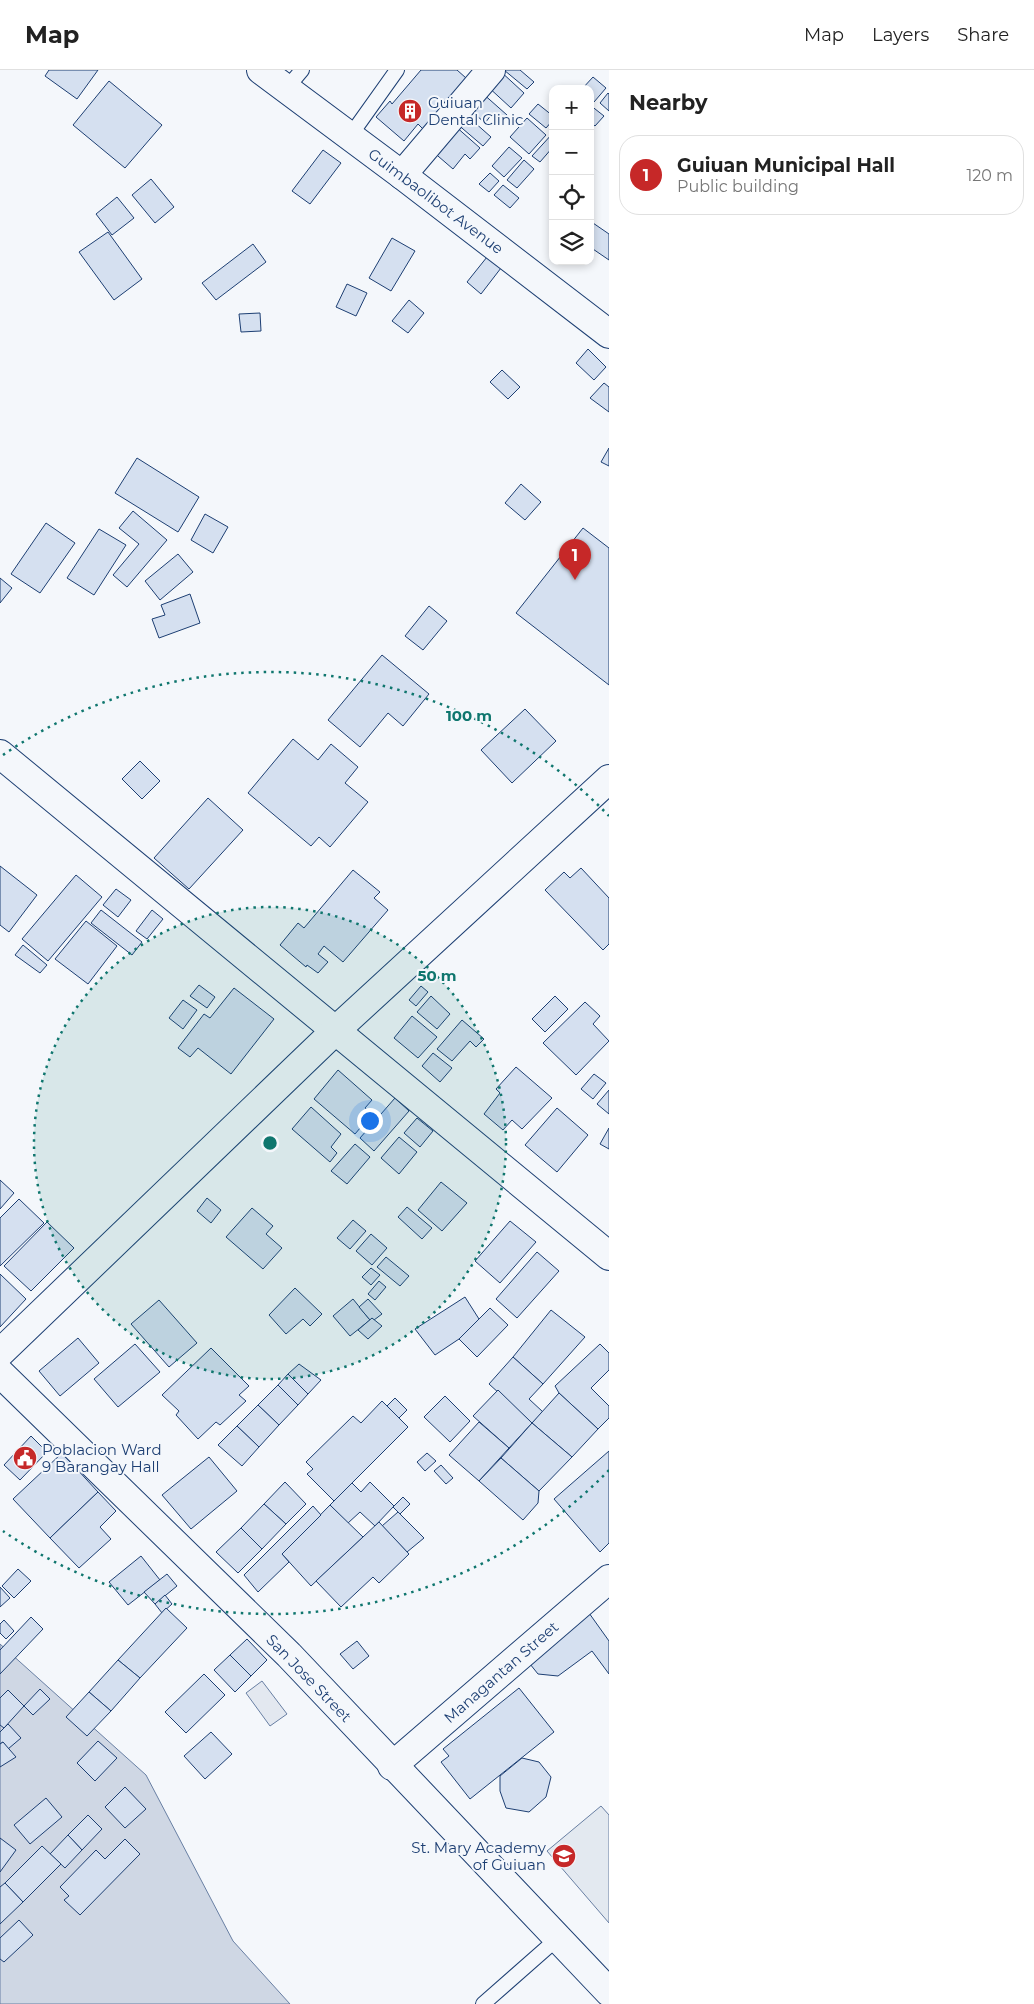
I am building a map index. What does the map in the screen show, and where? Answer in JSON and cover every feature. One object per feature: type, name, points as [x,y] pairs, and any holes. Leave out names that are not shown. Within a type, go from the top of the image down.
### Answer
[{"type":"street","name":"Guimbaolibot Avenue","points":[[261,70],[294,79],[350,136],[609,334]]},
{"type":"street","points":[[402,175],[491,70]]},
{"type":"street","points":[[0,754],[609,1256]]},
{"type":"street","points":[[0,1353],[335,1031],[609,779]]},
{"type":"street","name":"San Jose Street","points":[[0,1373],[289,1655],[392,1766],[609,1992]]},
{"type":"street","name":"Managantan Street","points":[[392,1766],[609,1579]]},
{"type":"lane","points":[[350,136],[397,70]]},
{"type":"lane","points":[[483,2004],[558,1938]]},
{"type":"shaded area","points":[[0,1644],[146,1775],[233,1941],[290,2004],[0,2004]]},
{"type":"shaded area","points":[[262,1681],[287,1714],[270,1726],[246,1693]]},
{"type":"shaded area","points":[[601,1806],[609,1815],[609,1923],[547,1851]]},
{"type":"building","points":[[49,70],[98,70],[77,99],[45,76]]},
{"type":"building","name":"Guiuan Dental Clinic","points":[[421,70],[457,70],[466,78],[423,129],[418,124],[404,141],[376,117],[390,101],[392,104]]},
{"type":"building","points":[[499,70],[524,93],[511,108],[486,85]]},
{"type":"building","points":[[504,70],[520,70],[534,82],[527,89]]},
{"type":"building","points":[[593,77],[606,88],[594,102],[594,85],[586,85]]},
{"type":"building","points":[[109,81],[162,125],[125,168],[73,125]]},
{"type":"building","points":[[481,92],[507,115],[501,122],[492,114],[485,123],[468,108]]},
{"type":"building","points":[[609,94],[609,111],[600,103]]},
{"type":"building","points":[[538,104],[549,113],[549,125],[546,128],[529,114]]},
{"type":"building","points":[[594,108],[604,116],[594,125]]},
{"type":"building","points":[[465,114],[491,137],[483,146],[456,123]]},
{"type":"building","points":[[527,118],[546,135],[529,154],[510,137]]},
{"type":"building","points":[[454,125],[480,148],[470,159],[465,154],[453,169],[431,150]]},
{"type":"building","points":[[549,137],[549,152],[540,162],[532,156]]},
{"type":"building","points":[[509,147],[522,158],[504,177],[492,166]]},
{"type":"building","points":[[323,150],[341,163],[310,204],[292,191]]},
{"type":"building","points":[[524,160],[534,169],[517,188],[507,180]]},
{"type":"building","points":[[490,173],[499,181],[489,192],[479,184]]},
{"type":"building","points":[[151,179],[174,207],[155,223],[132,195]]},
{"type":"building","points":[[503,185],[519,198],[510,208],[494,195]]},
{"type":"building","points":[[117,197],[134,218],[112,235],[96,214]]},
{"type":"building","points":[[594,224],[609,234],[609,260],[594,250]]},
{"type":"building","points":[[108,232],[142,279],[114,300],[79,252]]},
{"type":"building","points":[[392,238],[415,251],[391,291],[369,278]]},
{"type":"building","points":[[253,244],[266,262],[216,300],[202,283]]},
{"type":"building","points":[[487,257],[501,268],[481,294],[467,282]]},
{"type":"building","points":[[347,284],[367,293],[356,316],[336,307]]},
{"type":"building","points":[[409,300],[424,313],[408,333],[392,321]]},
{"type":"building","points":[[260,313],[261,331],[241,332],[239,314]]},
{"type":"building","points":[[588,349],[606,367],[594,380],[576,363]]},
{"type":"building","points":[[502,370],[520,387],[508,399],[490,382]]},
{"type":"building","points":[[604,383],[609,387],[609,412],[590,398]]},
{"type":"building","points":[[609,448],[609,466],[601,462]]},
{"type":"building","points":[[137,458],[199,497],[178,532],[115,493]]},
{"type":"building","points":[[521,484],[541,502],[525,520],[505,503]]},
{"type":"building","points":[[133,511],[167,540],[127,587],[113,575],[139,544],[119,528]]},
{"type":"building","points":[[205,514],[228,527],[213,553],[191,540]]},
{"type":"building","points":[[46,523],[75,543],[40,593],[11,574]]},
{"type":"building","points":[[583,528],[609,548],[609,685],[516,613]]},
{"type":"building","points":[[99,529],[126,545],[94,595],[67,578]]},
{"type":"building","points":[[178,554],[193,572],[160,600],[145,581]]},
{"type":"building","points":[[0,578],[12,588],[0,603]]},
{"type":"building","points":[[190,594],[200,623],[159,638],[152,619],[165,615],[161,605]]},
{"type":"building","points":[[429,606],[447,621],[423,650],[405,636]]},
{"type":"building","points":[[382,655],[429,694],[403,726],[388,713],[360,747],[328,720]]},
{"type":"building","points":[[525,709],[556,741],[512,783],[481,750]]},
{"type":"building","points":[[293,739],[318,760],[331,744],[358,767],[345,783],[368,802],[330,847],[319,837],[311,846],[248,793]]},
{"type":"building","points":[[140,761],[160,781],[142,799],[122,779]]},
{"type":"building","points":[[208,798],[243,830],[189,889],[154,858]]},
{"type":"building","points":[[0,866],[37,895],[9,932],[0,925]]},
{"type":"building","points":[[581,868],[609,898],[609,944],[603,950],[545,890],[564,872],[570,878]]},
{"type":"building","points":[[353,870],[380,892],[374,898],[388,910],[343,962],[324,946],[318,954],[328,962],[318,973],[307,965],[306,967],[280,945],[298,923],[304,928]]},
{"type":"building","points":[[76,875],[102,897],[48,961],[22,939]]},
{"type":"building","points":[[116,889],[131,900],[118,917],[103,905]]},
{"type":"building","points":[[101,910],[142,942],[132,955],[91,923]]},
{"type":"building","points":[[152,910],[163,919],[147,939],[136,931]]},
{"type":"building","points":[[86,921],[117,946],[88,984],[55,959]]},
{"type":"building","points":[[23,945],[47,965],[40,973],[15,955]]},
{"type":"building","points":[[199,985],[215,997],[207,1008],[190,996]]},
{"type":"building","points":[[421,986],[428,992],[416,1006],[409,1000]]},
{"type":"building","points":[[234,988],[274,1019],[231,1074],[198,1048],[190,1057],[178,1048],[204,1014],[210,1018]]},
{"type":"building","points":[[431,996],[450,1014],[437,1029],[417,1012]]},
{"type":"building","points":[[555,996],[568,1009],[545,1032],[532,1019]]},
{"type":"building","points":[[183,1000],[197,1010],[183,1029],[169,1018]]},
{"type":"building","points":[[585,1002],[600,1016],[593,1024],[609,1041],[576,1075],[543,1043]]},
{"type":"building","points":[[412,1016],[437,1037],[418,1058],[394,1038]]},
{"type":"building","points":[[462,1020],[484,1039],[476,1047],[470,1041],[452,1061],[437,1049]]},
{"type":"building","points":[[433,1053],[452,1068],[440,1082],[422,1066]]},
{"type":"building","points":[[516,1067],[552,1098],[522,1129],[512,1120],[503,1130],[484,1114],[500,1093],[496,1089]]},
{"type":"building","points":[[338,1070],[372,1100],[365,1108],[372,1114],[355,1134],[314,1099]]},
{"type":"building","points":[[594,1074],[606,1083],[593,1099],[581,1089]]},
{"type":"building","points":[[609,1090],[609,1114],[597,1104]]},
{"type":"building","points":[[395,1098],[409,1111],[374,1151],[360,1138]]},
{"type":"building","points":[[311,1107],[341,1134],[331,1147],[337,1153],[330,1162],[292,1129]]},
{"type":"building","points":[[557,1108],[588,1135],[557,1172],[525,1145]]},
{"type":"building","points":[[417,1118],[433,1131],[420,1147],[404,1133]]},
{"type":"building","points":[[609,1128],[609,1149],[600,1144]]},
{"type":"building","points":[[399,1137],[417,1152],[399,1174],[381,1158]]},
{"type":"building","points":[[355,1144],[370,1157],[347,1184],[331,1171]]},
{"type":"building","points":[[0,1180],[14,1193],[0,1209]]},
{"type":"building","points":[[441,1182],[467,1203],[442,1231],[418,1210]]},
{"type":"building","points":[[207,1198],[221,1210],[211,1223],[197,1211]]},
{"type":"building","points":[[19,1199],[44,1223],[0,1266],[0,1218]]},
{"type":"building","points":[[407,1207],[432,1228],[422,1239],[398,1217]]},
{"type":"building","points":[[252,1208],[273,1226],[266,1234],[282,1248],[263,1269],[226,1237]]},
{"type":"building","points":[[353,1220],[366,1231],[350,1249],[337,1238]]},
{"type":"building","points":[[510,1221],[536,1242],[500,1283],[475,1261]]},
{"type":"building","points":[[47,1222],[74,1248],[31,1291],[4,1266]]},
{"type":"building","points":[[371,1234],[387,1248],[372,1265],[356,1251]]},
{"type":"building","points":[[537,1252],[559,1271],[517,1318],[496,1299]]},
{"type":"building","points":[[386,1257],[409,1276],[400,1286],[377,1267]]},
{"type":"building","points":[[371,1268],[380,1275],[371,1285],[362,1277]]},
{"type":"building","points":[[0,1274],[26,1299],[0,1327]]},
{"type":"building","points":[[379,1281],[386,1287],[375,1300],[368,1294]]},
{"type":"building","points":[[295,1288],[322,1314],[310,1326],[303,1319],[286,1334],[269,1315]]},
{"type":"building","points":[[465,1297],[479,1319],[459,1339],[435,1355],[415,1329]]},
{"type":"building","points":[[353,1299],[370,1320],[350,1336],[333,1316]]},
{"type":"building","points":[[368,1299],[382,1314],[374,1320],[372,1318],[370,1320],[359,1307]]},
{"type":"building","points":[[159,1300],[197,1343],[169,1367],[131,1324]]},
{"type":"building","points":[[490,1308],[508,1325],[477,1357],[459,1339]]},
{"type":"building","points":[[551,1310],[585,1337],[543,1384],[513,1357]]},
{"type":"building","points":[[372,1318],[382,1326],[368,1339],[358,1330]]},
{"type":"building","points":[[78,1338],[99,1363],[60,1396],[39,1371]]},
{"type":"building","points":[[135,1344],[160,1372],[118,1407],[94,1379]]},
{"type":"building","points":[[600,1344],[609,1353],[609,1370],[591,1388],[609,1406],[609,1418],[598,1429],[559,1393],[555,1386]]},
{"type":"building","points":[[211,1348],[249,1386],[239,1395],[246,1401],[220,1425],[216,1422],[198,1439],[176,1415],[179,1411],[162,1395]]},
{"type":"building","points":[[513,1357],[543,1384],[529,1399],[543,1412],[532,1423],[489,1384]]},
{"type":"building","points":[[299,1364],[321,1380],[308,1394],[288,1374]]},
{"type":"building","points":[[288,1374],[308,1394],[298,1405],[278,1385]]},
{"type":"building","points":[[278,1385],[298,1405],[279,1425],[258,1405]]},
{"type":"building","points":[[498,1390],[532,1423],[509,1448],[473,1416]]},
{"type":"building","points":[[559,1393],[598,1429],[572,1457],[532,1423]]},
{"type":"building","points":[[445,1396],[470,1421],[450,1442],[424,1417]]},
{"type":"building","points":[[395,1398],[407,1410],[399,1418],[387,1406]]},
{"type":"building","points":[[382,1401],[408,1427],[334,1501],[307,1474],[313,1469],[306,1462],[353,1416],[361,1423]]},
{"type":"building","points":[[258,1405],[279,1425],[259,1447],[237,1426]]},
{"type":"building","points":[[479,1422],[509,1448],[479,1481],[449,1455]]},
{"type":"building","points":[[532,1423],[572,1457],[539,1491],[501,1458]]},
{"type":"building","points":[[237,1426],[259,1447],[242,1466],[218,1445]]},
{"type":"building","name":"Poblacion Ward 9 Barangay Hall","points":[[31,1436],[47,1452],[20,1480],[4,1465]]},
{"type":"building","points":[[609,1451],[609,1543],[600,1552],[554,1499]]},
{"type":"building","points":[[62,1453],[98,1492],[50,1538],[13,1499]]},
{"type":"building","points":[[427,1453],[436,1461],[425,1471],[417,1462]]},
{"type":"building","points":[[209,1457],[237,1491],[191,1529],[162,1495]]},
{"type":"building","points":[[501,1458],[539,1491],[538,1503],[523,1520],[479,1481]]},
{"type":"building","points":[[441,1465],[453,1478],[446,1484],[434,1471]]},
{"type":"building","points":[[285,1482],[306,1504],[286,1524],[264,1504]]},
{"type":"building","points":[[370,1482],[394,1506],[375,1526],[360,1512],[348,1523],[330,1505],[352,1483],[361,1492]]},
{"type":"building","points":[[98,1492],[116,1511],[100,1527],[111,1539],[79,1568],[50,1538]]},
{"type":"building","points":[[403,1497],[410,1504],[400,1514],[393,1507]]},
{"type":"building","points":[[264,1504],[286,1524],[262,1549],[241,1528]]},
{"type":"building","points":[[330,1505],[363,1537],[311,1586],[282,1554]]},
{"type":"building","points":[[313,1506],[321,1515],[282,1554],[289,1562],[258,1592],[244,1575]]},
{"type":"building","points":[[398,1512],[424,1538],[407,1552],[382,1526]]},
{"type":"building","points":[[379,1522],[409,1554],[379,1583],[373,1577],[341,1607],[316,1581]]},
{"type":"building","points":[[241,1528],[262,1549],[238,1573],[216,1552]]},
{"type":"building","points":[[141,1556],[160,1580],[128,1605],[109,1582]]},
{"type":"building","points":[[18,1569],[31,1581],[14,1598],[2,1586]]},
{"type":"building","points":[[167,1574],[177,1586],[155,1604],[144,1592]]},
{"type":"building","points":[[0,1587],[10,1598],[0,1607]]},
{"type":"building","points":[[165,1595],[172,1604],[162,1613],[155,1604]]},
{"type":"building","points":[[166,1608],[187,1628],[140,1678],[118,1660]]},
{"type":"building","points":[[589,1613],[609,1641],[609,1674],[592,1651],[558,1676],[538,1674],[526,1659]]},
{"type":"building","points":[[31,1617],[43,1629],[0,1674],[0,1650]]},
{"type":"building","points":[[4,1620],[14,1631],[6,1639],[0,1633],[0,1624]]},
{"type":"building","points":[[247,1639],[267,1660],[251,1676],[230,1655]]},
{"type":"building","points":[[357,1641],[369,1656],[353,1669],[340,1654]]},
{"type":"building","points":[[230,1655],[251,1676],[235,1692],[214,1670]]},
{"type":"building","points":[[118,1660],[140,1678],[111,1711],[89,1692]]},
{"type":"building","points":[[204,1674],[225,1695],[186,1733],[165,1712]]},
{"type":"building","points":[[519,1688],[554,1732],[470,1799],[441,1762],[449,1756],[443,1749]]},
{"type":"building","points":[[40,1689],[50,1699],[33,1715],[24,1706]]},
{"type":"building","points":[[8,1690],[24,1706],[4,1728],[0,1725],[0,1698]]},
{"type":"building","points":[[89,1692],[111,1711],[87,1736],[66,1717]]},
{"type":"building","points":[[8,1724],[21,1738],[8,1749],[3,1742],[0,1744],[0,1732]]},
{"type":"building","points":[[211,1732],[232,1754],[205,1779],[184,1756]]},
{"type":"building","points":[[98,1741],[117,1758],[95,1781],[77,1763]]},
{"type":"building","points":[[3,1742],[16,1757],[0,1767],[0,1744]]},
{"type":"building","points":[[522,1758],[539,1762],[551,1777],[546,1797],[529,1812],[506,1808],[500,1791],[500,1776]]},
{"type":"building","points":[[125,1787],[146,1809],[125,1828],[105,1807]]},
{"type":"building","points":[[46,1798],[62,1817],[30,1844],[14,1825]]},
{"type":"building","points":[[88,1815],[102,1829],[82,1850],[68,1835]]},
{"type":"building","points":[[68,1835],[82,1850],[65,1868],[50,1854]]},
{"type":"building","points":[[0,1838],[16,1850],[0,1872]]},
{"type":"building","points":[[125,1839],[140,1854],[80,1915],[64,1900],[69,1896],[60,1887],[96,1850],[105,1859]]},
{"type":"building","points":[[42,1846],[61,1864],[23,1902],[5,1883]]},
{"type":"building","points":[[5,1883],[23,1902],[0,1924],[0,1887]]},
{"type":"building","points":[[19,1920],[33,1935],[4,1962],[0,1959],[0,1938]]},
{"type":"place","name":"Guiuan Dental Clinic","points":[[410,111]]},
{"type":"place","name":"Guiuan Municipal Hall","points":[[575,580]]},
{"type":"place","name":"Poblacion Ward 9 Barangay Hall","points":[[25,1458]]},
{"type":"place","name":"St. Mary Academy of Guiuan","points":[[564,1856]]}]
